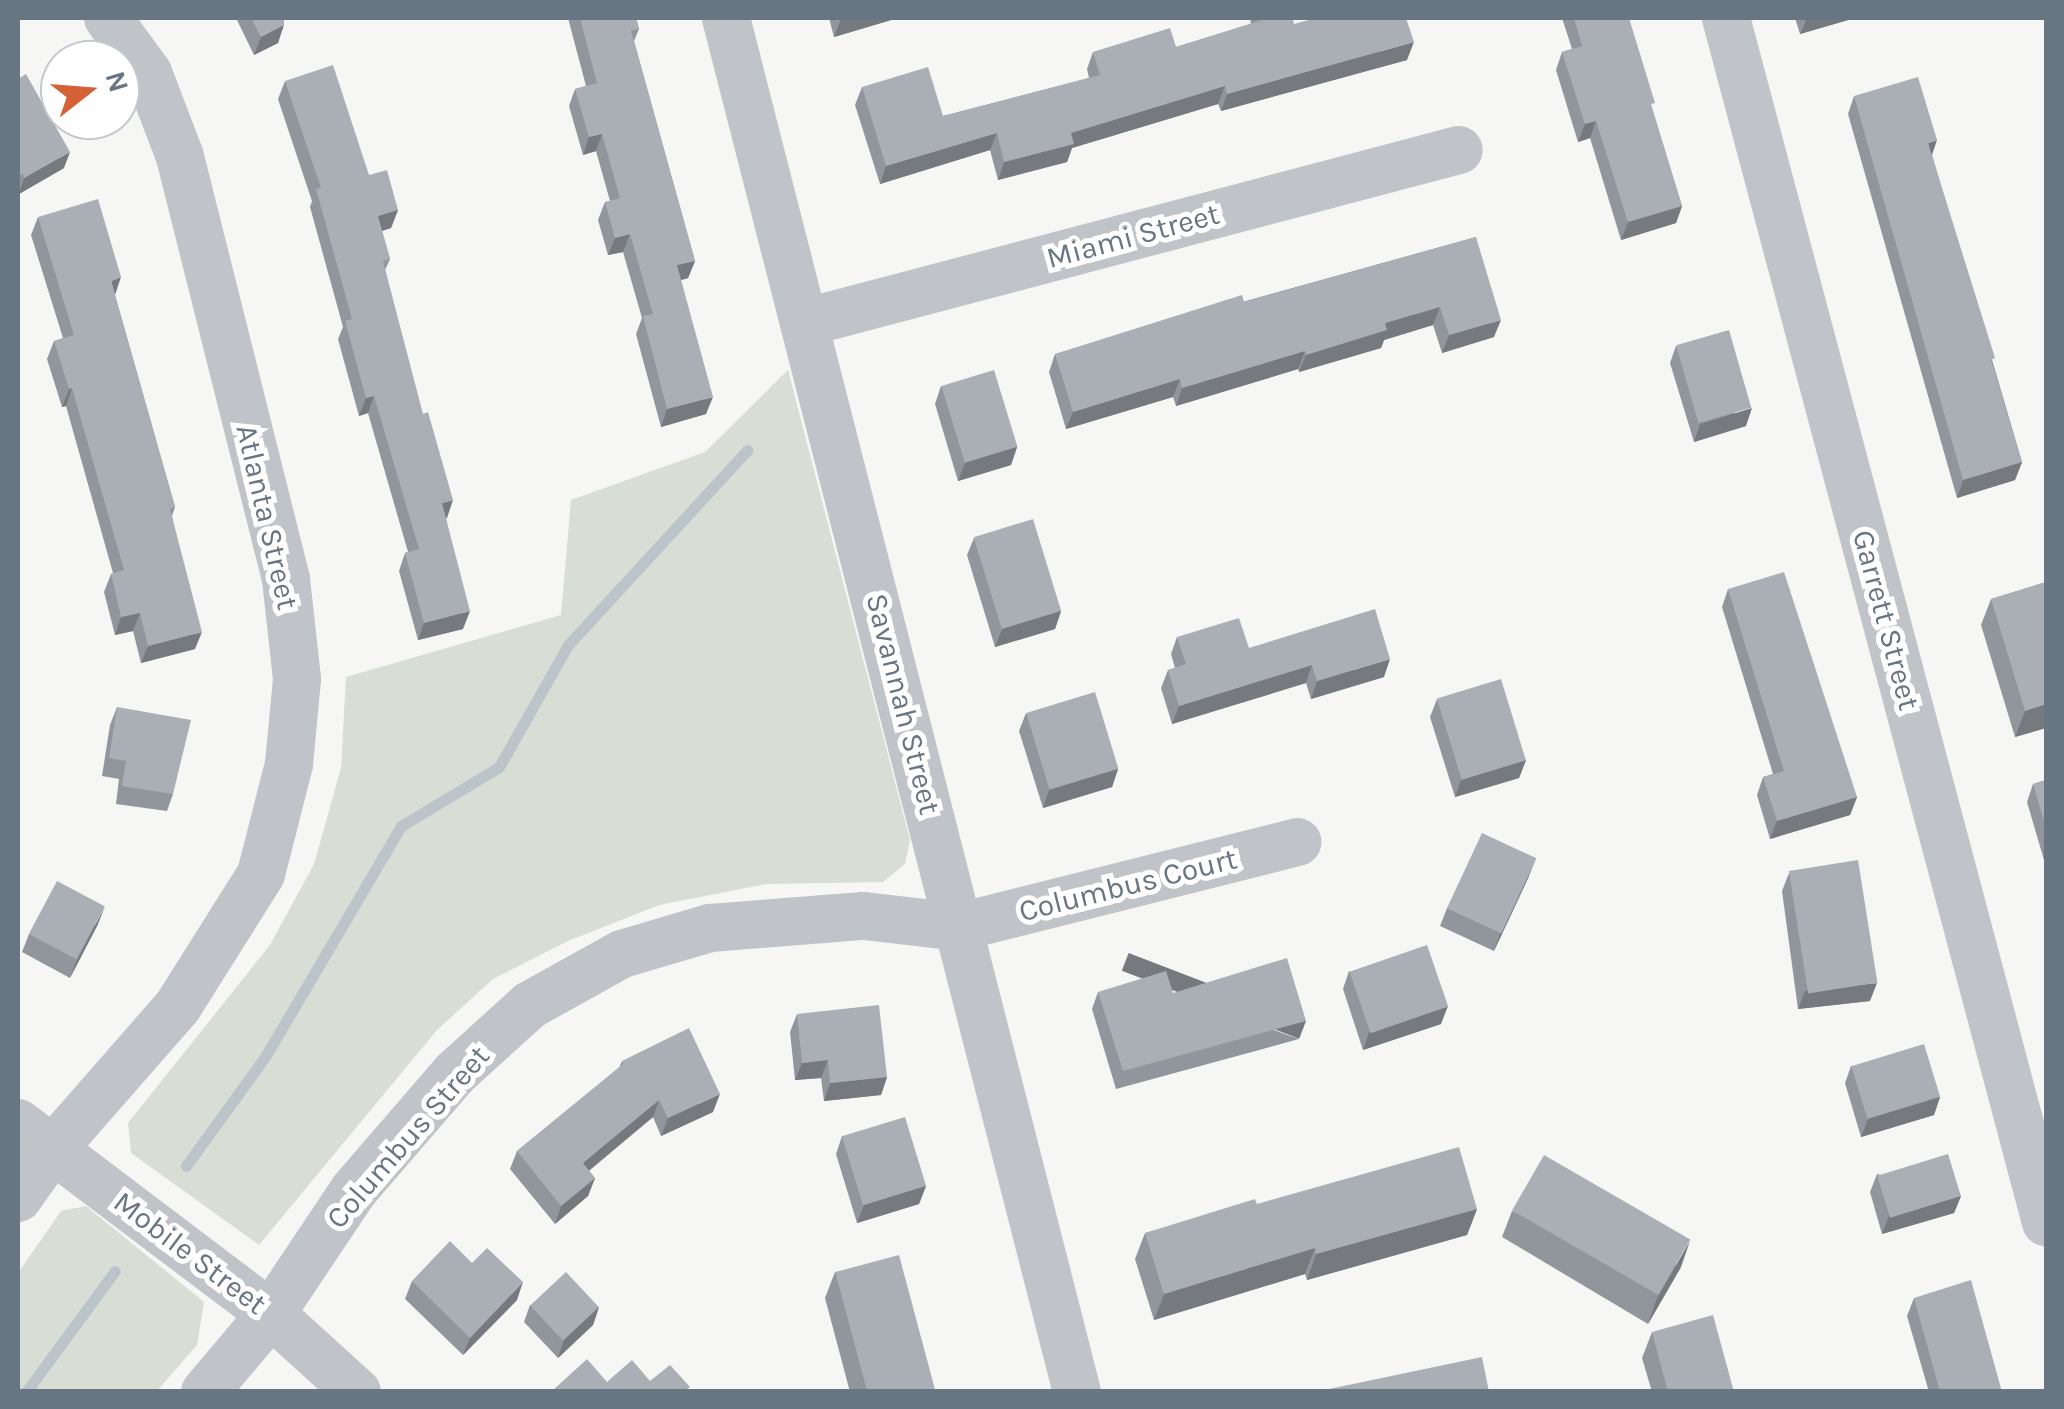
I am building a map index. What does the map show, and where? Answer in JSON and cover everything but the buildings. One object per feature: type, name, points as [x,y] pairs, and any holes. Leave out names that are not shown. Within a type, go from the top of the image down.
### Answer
[{"type":"street","name":"Atlanta Street","points":[[18,1198],[35,1136],[178,1006],[261,874],[289,764],[296,679],[286,579],[179,154],[148,73],[108,18]]},
{"type":"street","name":"Savannah Street","points":[[726,18],[807,322],[1077,1392]]},
{"type":"street","name":"Garrett Street","points":[[1726,18],[2046,1222]]},
{"type":"street","name":"Miami Street","points":[[807,322],[1459,150]]},
{"type":"street","name":"Columbus Court","points":[[959,927],[1298,842]]},
{"type":"street","name":"Columbus Street","points":[[204,1392],[271,1314],[354,1190],[455,1073],[530,1005],[622,954],[710,928],[864,916],[959,927]]},
{"type":"street","name":"Mobile Street","points":[[35,1136],[271,1314],[357,1392]]},
{"type":"shaded area","points":[[788,370],[910,840],[905,864],[883,882],[767,884],[659,905],[568,941],[493,979],[437,1030],[259,1245],[131,1153],[128,1123],[270,945],[314,864],[341,768],[346,677],[561,615],[571,500],[705,452]]},
{"type":"shaded area","points":[[86,1206],[204,1302],[197,1345],[157,1391],[18,1391],[18,1273],[61,1211]]},
{"type":"waterway","points":[[186,1166],[265,1057],[401,826],[499,767],[568,645],[747,450]]},
{"type":"waterway","points":[[26,1392],[115,1271]]}]
